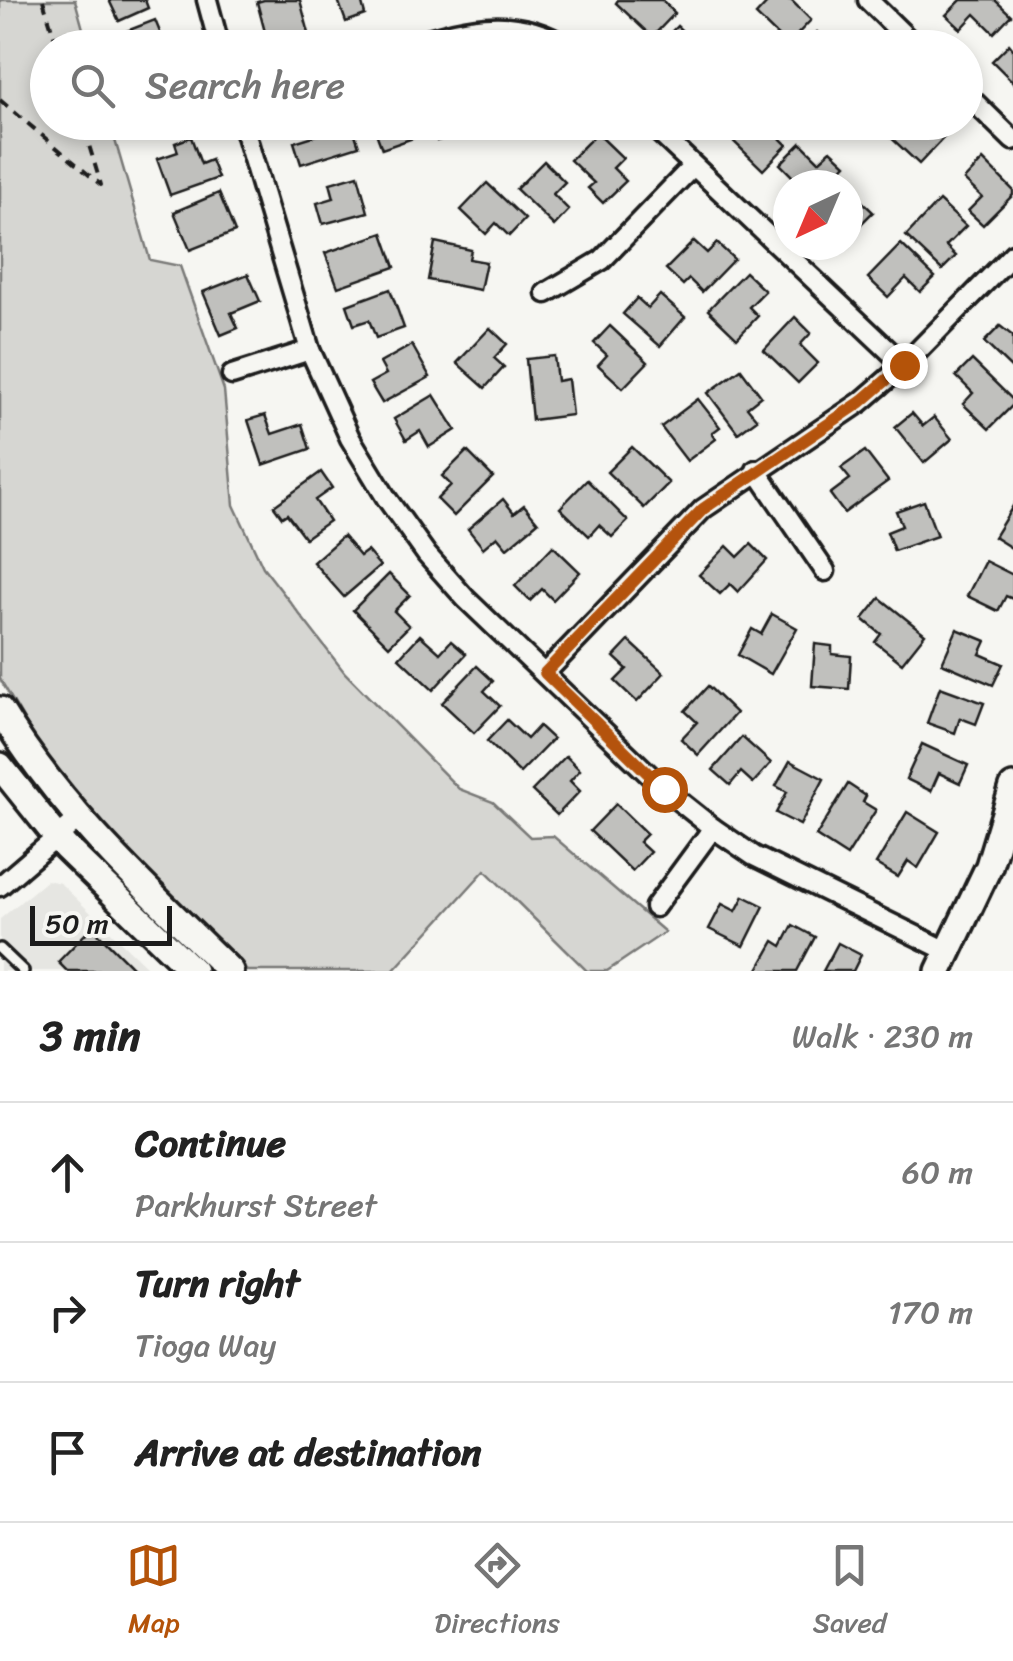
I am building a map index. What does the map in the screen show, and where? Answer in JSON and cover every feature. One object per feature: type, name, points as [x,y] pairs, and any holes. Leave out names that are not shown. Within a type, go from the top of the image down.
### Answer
[{"type":"street","points":[[207,0],[215,30]]},
{"type":"street","points":[[868,0],[899,30]]},
{"type":"street","points":[[467,30],[512,26],[531,30]]},
{"type":"street","points":[[983,111],[1013,140]]},
{"type":"street","points":[[247,140],[310,350],[350,438],[386,499],[466,599],[664,789],[754,856],[944,962],[989,866],[1013,787]]},
{"type":"street","points":[[666,140],[904,365]]},
{"type":"street","points":[[546,294],[602,260],[693,166]]},
{"type":"street","points":[[545,673],[703,509],[861,402],[904,365],[1013,254]]},
{"type":"street","points":[[232,374],[310,350]]},
{"type":"street","points":[[756,470],[825,572]]},
{"type":"street","points":[[0,710],[29,756],[78,818],[230,971]]},
{"type":"street","points":[[0,766],[56,838],[193,971]]},
{"type":"street","points":[[0,886],[78,818]]},
{"type":"street","points":[[654,906],[712,828]]},
{"type":"lane","points":[[0,949],[23,971]]},
{"type":"path","points":[[43,0],[52,30]]},
{"type":"path","points":[[0,100],[30,125]]},
{"type":"path","points":[[47,140],[102,186],[88,140]]},
{"type":"shaded area","points":[[0,0],[75,0],[83,30],[30,30],[30,140],[115,140],[150,260],[180,266],[224,390],[234,505],[263,567],[345,673],[459,789],[493,802],[530,837],[553,836],[665,932],[607,971],[587,971],[485,870],[393,971],[247,971],[99,825],[49,763],[0,679]]},
{"type":"shaded area","points":[[47,880],[60,883],[151,971],[0,971],[0,919]]},
{"type":"building","points":[[109,0],[145,0],[148,8],[119,21]]},
{"type":"building","points":[[300,0],[308,30],[264,30],[257,2]]},
{"type":"building","points":[[338,0],[361,0],[365,15],[346,22]]},
{"type":"building","points":[[662,0],[675,13],[659,30],[645,30],[616,3]]},
{"type":"building","points":[[770,0],[791,0],[811,20],[801,30],[772,30],[756,15]]},
{"type":"building","points":[[961,0],[995,0],[1011,15],[994,33],[975,14],[961,29],[946,15]]},
{"type":"building","points":[[155,20],[159,30],[129,30]]},
{"type":"building","points":[[1009,44],[1013,49],[1013,82],[992,61]]},
{"type":"building","points":[[192,140],[201,164],[211,160],[218,178],[170,195],[157,159],[178,152],[175,143]]},
{"type":"building","points":[[357,140],[359,146],[301,164],[294,142]]},
{"type":"building","points":[[379,140],[408,140],[382,149]]},
{"type":"building","points":[[590,140],[604,140],[623,158],[613,168],[626,181],[603,203],[588,188],[594,183],[570,160]]},
{"type":"building","points":[[732,140],[782,140],[787,145],[763,170]]},
{"type":"building","points":[[894,140],[942,140],[919,164]]},
{"type":"building","points":[[801,143],[819,161],[831,150],[846,164],[840,170],[786,170],[780,164]]},
{"type":"building","points":[[983,160],[1013,190],[1013,195],[983,225],[968,211],[982,197],[964,180]]},
{"type":"building","points":[[544,161],[565,182],[553,194],[569,210],[554,226],[516,189]]},
{"type":"building","points":[[358,175],[368,212],[323,224],[317,203],[334,198],[330,183]]},
{"type":"building","points":[[487,183],[525,219],[509,236],[496,223],[486,234],[461,210]]},
{"type":"building","points":[[219,193],[235,232],[190,250],[174,212]]},
{"type":"building","points":[[939,201],[966,226],[946,246],[956,256],[942,270],[906,236]]},
{"type":"building","points":[[863,202],[873,212],[863,222]]},
{"type":"building","points":[[383,233],[395,267],[338,287],[325,253]]},
{"type":"building","points":[[694,241],[707,253],[717,243],[734,259],[702,292],[689,279],[683,285],[666,269]]},
{"type":"building","points":[[435,242],[471,250],[469,259],[486,262],[480,290],[428,280]]},
{"type":"building","points":[[901,244],[935,277],[920,292],[906,278],[888,297],[868,278]]},
{"type":"building","points":[[745,272],[765,291],[749,307],[758,316],[737,338],[708,310]]},
{"type":"building","points":[[248,274],[260,301],[231,313],[238,328],[221,335],[203,292]]},
{"type":"building","points":[[390,289],[404,328],[376,338],[369,320],[354,325],[347,305]]},
{"type":"building","points":[[660,295],[685,317],[660,346],[623,314],[637,298],[648,308]]},
{"type":"building","points":[[795,317],[811,333],[800,345],[818,363],[798,383],[764,350]]},
{"type":"building","points":[[610,326],[648,362],[623,388],[598,365],[607,355],[594,343]]},
{"type":"building","points":[[1000,326],[1013,336],[1013,370],[984,342]]},
{"type":"building","points":[[490,328],[507,344],[494,358],[504,367],[485,388],[457,363]]},
{"type":"building","points":[[412,345],[430,377],[382,403],[370,383],[386,374],[380,363]]},
{"type":"building","points":[[554,356],[557,381],[568,379],[572,415],[532,420],[526,359]]},
{"type":"building","points":[[972,360],[1013,400],[1013,405],[989,429],[963,404],[973,393],[956,376]]},
{"type":"building","points":[[741,369],[761,396],[747,407],[757,419],[738,433],[708,393]]},
{"type":"building","points":[[434,395],[456,430],[429,447],[420,431],[406,440],[394,419]]},
{"type":"building","points":[[698,399],[720,427],[712,433],[716,439],[687,461],[661,427]]},
{"type":"building","points":[[912,413],[923,426],[934,417],[952,439],[924,463],[895,427]]},
{"type":"building","points":[[265,415],[272,434],[302,424],[310,449],[263,465],[248,420]]},
{"type":"building","points":[[632,447],[669,483],[644,508],[607,472]]},
{"type":"building","points":[[467,451],[493,477],[454,516],[437,499],[451,485],[442,476]]},
{"type":"building","points":[[865,451],[888,481],[844,513],[830,494],[850,479],[841,468]]},
{"type":"building","points":[[321,472],[332,488],[315,500],[329,521],[305,538],[287,514],[282,517],[274,506]]},
{"type":"building","points":[[587,480],[628,521],[612,537],[599,525],[589,536],[560,508]]},
{"type":"building","points":[[503,499],[514,513],[524,505],[538,522],[507,548],[497,536],[483,548],[468,529]]},
{"type":"building","points":[[924,501],[937,536],[894,551],[887,532],[902,526],[896,511]]},
{"type":"building","points":[[1013,506],[1013,549],[994,537]]},
{"type":"building","points":[[343,536],[360,556],[367,551],[380,566],[344,597],[313,562]]},
{"type":"building","points":[[751,544],[767,560],[738,592],[730,584],[720,594],[699,575],[727,546],[738,557]]},
{"type":"building","points":[[553,546],[580,572],[553,600],[542,589],[530,601],[515,586]]},
{"type":"building","points":[[985,561],[1013,575],[1013,599],[1006,596],[998,611],[967,596]]},
{"type":"building","points":[[389,574],[410,595],[394,611],[409,626],[389,646],[353,610]]},
{"type":"building","points":[[880,598],[925,634],[902,663],[875,642],[881,634],[863,619]]},
{"type":"building","points":[[772,614],[797,628],[771,674],[738,655],[752,629],[761,634]]},
{"type":"building","points":[[957,629],[986,641],[980,654],[1003,664],[993,685],[942,663]]},
{"type":"building","points":[[420,635],[440,653],[451,641],[466,654],[433,690],[399,658]]},
{"type":"building","points":[[629,641],[664,673],[637,702],[615,681],[627,669],[614,657]]},
{"type":"building","points":[[815,644],[832,646],[832,654],[851,656],[849,689],[812,686]]},
{"type":"building","points":[[477,666],[493,681],[484,691],[500,706],[474,733],[442,703]]},
{"type":"building","points":[[708,686],[736,713],[698,755],[681,739],[697,722],[685,711]]},
{"type":"building","points":[[940,687],[984,703],[976,724],[960,718],[955,733],[927,723]]},
{"type":"building","points":[[507,720],[527,739],[539,726],[553,739],[520,773],[487,741]]},
{"type":"building","points":[[742,737],[771,763],[753,783],[741,772],[730,785],[713,770]]},
{"type":"building","points":[[922,744],[968,765],[960,783],[939,773],[931,791],[906,779]]},
{"type":"building","points":[[566,756],[580,770],[570,781],[580,791],[557,815],[532,791]]},
{"type":"building","points":[[790,761],[824,779],[800,825],[776,813],[787,792],[776,786]]},
{"type":"building","points":[[848,784],[866,796],[863,802],[876,810],[847,856],[816,836]]},
{"type":"building","points":[[616,804],[647,834],[639,842],[650,852],[632,871],[590,831]]},
{"type":"building","points":[[907,812],[939,832],[918,868],[908,861],[898,877],[876,864]]},
{"type":"building","points":[[744,896],[764,906],[744,946],[709,929],[722,904],[736,911]]},
{"type":"building","points":[[793,925],[815,937],[797,971],[757,971],[774,941],[782,946]]},
{"type":"building","points":[[92,927],[136,971],[67,971],[58,962]]},
{"type":"building","points":[[838,943],[861,955],[853,971],[823,971]]},
{"type":"route","points":[[664,789],[545,673],[703,509],[861,402],[904,365]]}]
